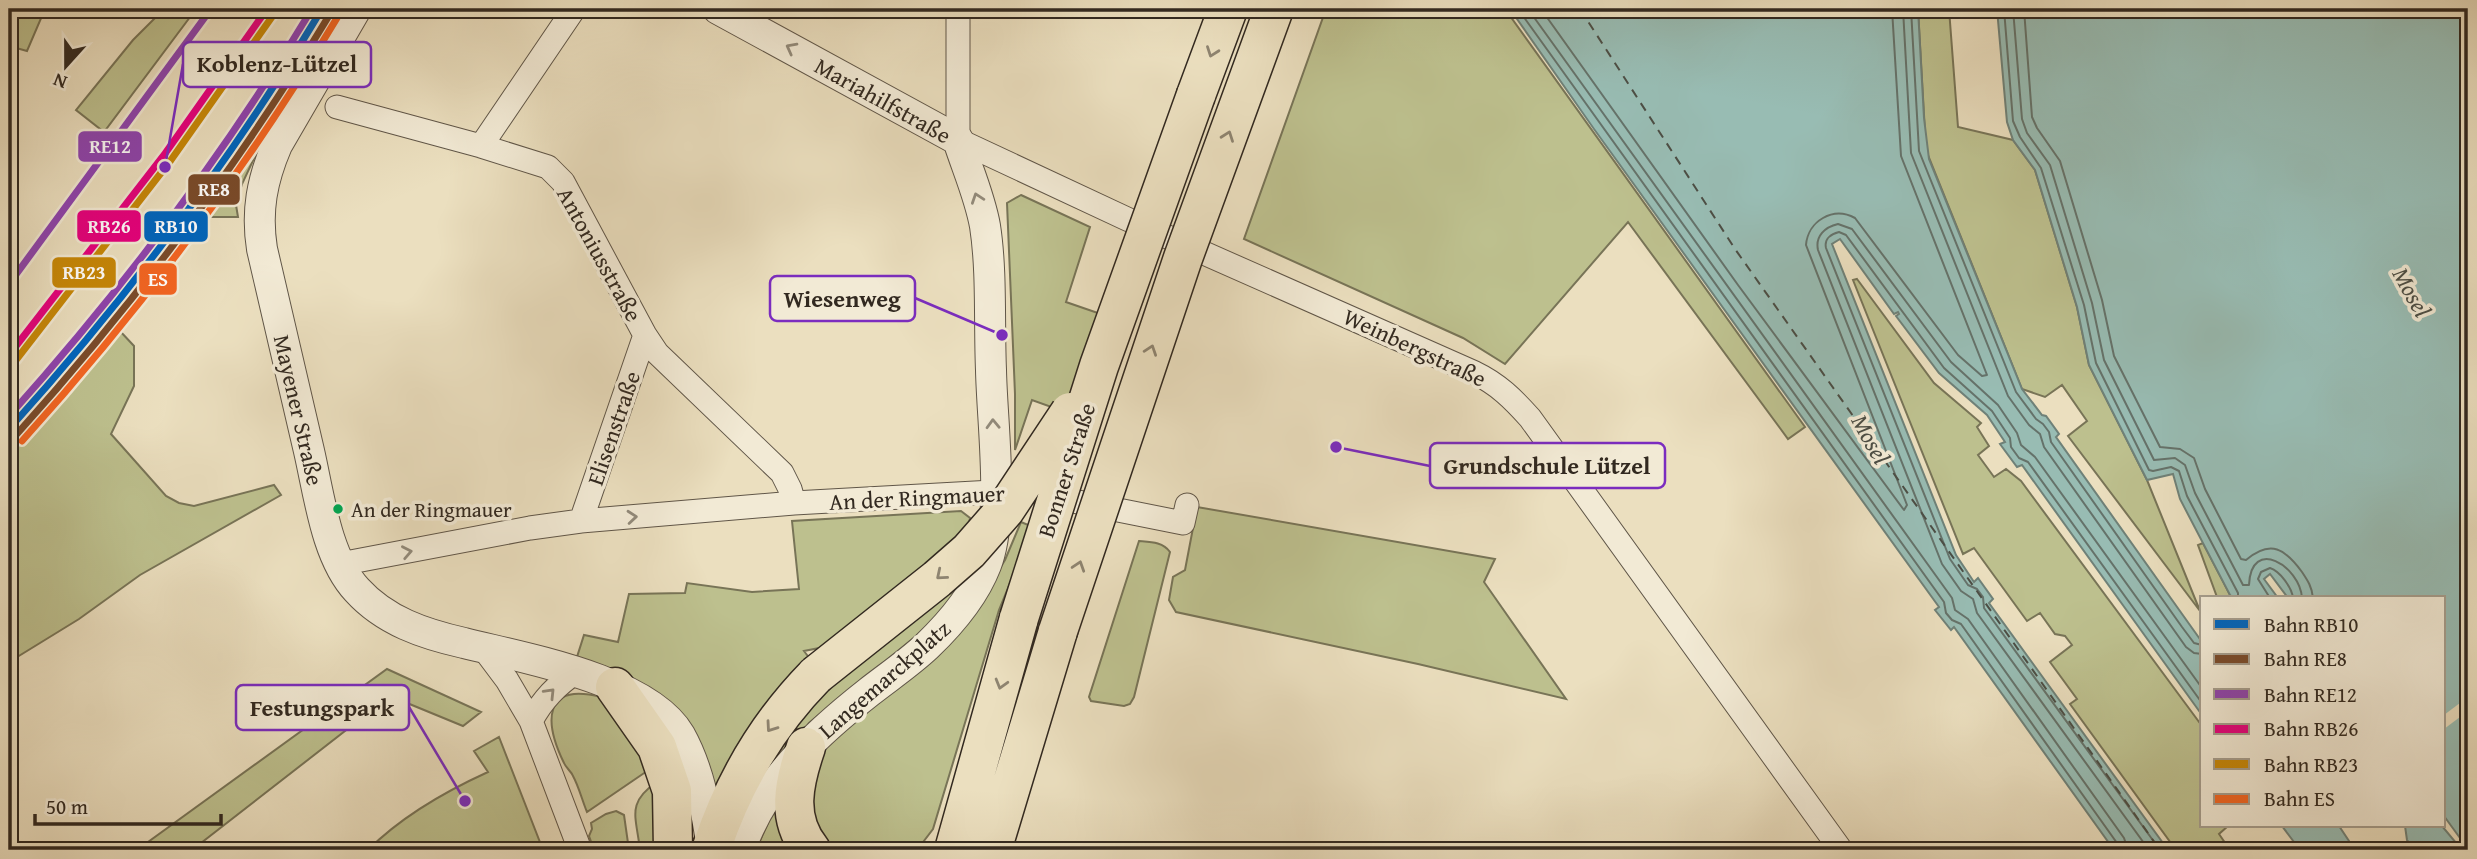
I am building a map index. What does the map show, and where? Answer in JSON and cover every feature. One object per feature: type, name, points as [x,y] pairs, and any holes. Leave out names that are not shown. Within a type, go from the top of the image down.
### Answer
[{"type":"highway","name":"Bonner Straße","points":[[954,850],[1019,618],[1099,366],[1228,9]]},
{"type":"highway","points":[[992,850],[1058,631],[1183,258],[1274,9]]},
{"type":"highway","points":[[726,848],[723,812],[751,758],[793,698],[816,675],[969,551],[1005,510],[1025,482],[1099,366]]},
{"type":"highway","points":[[615,687],[668,740],[685,783],[673,850]]},
{"type":"highway","points":[[1020,850],[1031,720]]},
{"type":"highway","points":[[806,747],[795,784],[793,803],[796,821],[811,850]]},
{"type":"highway","points":[[930,850],[974,781]]},
{"type":"street","name":"Mayener Straße","points":[[356,9],[277,145],[267,169],[259,205],[259,226],[265,262],[321,503],[340,564],[355,588],[393,619],[439,637],[578,671],[615,687]]},
{"type":"street","points":[[481,146],[574,9]]},
{"type":"street","name":"Mariahilfstraße","points":[[718,9],[958,140],[985,227],[996,492]]},
{"type":"street","points":[[958,9],[958,140]]},
{"type":"street","name":"Antoniusstraße","points":[[337,107],[548,167],[563,182],[657,353],[782,473],[794,503]]},
{"type":"street","name":"Weinbergstraße","points":[[958,140],[1127,219],[1475,373],[1507,393],[1530,418],[1841,850]]},
{"type":"street","name":"Elisenstraße","points":[[581,521],[645,335]]},
{"type":"street","name":"An der Ringmauer","points":[[340,564],[581,521],[794,503],[996,492],[1030,493],[1183,523],[1187,505]]},
{"type":"street","name":"Langemarckplatz","points":[[806,747],[835,719],[924,649],[970,597],[987,565],[993,541],[996,492]]},
{"type":"street","points":[[483,648],[514,691],[531,721],[574,834]]},
{"type":"street","points":[[531,721],[544,698],[578,671]]},
{"type":"street","points":[[685,783],[707,813],[726,848],[748,828],[763,799],[806,747]]},
{"type":"green space","points":[[9,9],[45,9],[27,51],[9,46]]},
{"type":"green space","points":[[164,9],[196,9],[104,132],[76,110],[133,40]]},
{"type":"green space","points":[[1326,9],[1505,9],[1805,427],[1788,439],[1628,222],[1505,364],[1463,338],[1244,239]]},
{"type":"green space","points":[[1918,9],[1949,9],[1958,127],[2013,140],[2035,170],[2077,307],[2089,365],[2147,480],[2200,611],[2068,436],[2087,421],[2062,385],[2045,397],[2022,389],[1926,150]]},
{"type":"green space","points":[[281,101],[242,184],[236,205],[238,217],[202,217]]},
{"type":"green space","points":[[1021,195],[1090,227],[1066,302],[1130,324],[1096,423],[1032,400],[1015,450],[1007,203]]},
{"type":"green space","points":[[1857,279],[1934,383],[1981,423],[1977,427],[1989,446],[1978,455],[1994,477],[2006,469],[2021,481],[2200,723],[2200,828],[2226,828],[2219,834],[2230,850],[2176,850],[2070,704],[2077,699],[2050,662],[2072,645],[2065,636],[2055,634],[2040,613],[2027,621],[1974,548],[1963,554],[1853,280]]},
{"type":"green space","points":[[119,330],[134,346],[134,386],[111,434],[166,496],[179,503],[194,506],[274,485],[281,495],[140,575],[79,619],[9,662],[9,452]]},
{"type":"green space","points":[[1197,507],[1495,559],[1484,582],[1566,699],[1176,612],[1169,600],[1173,577],[1185,570]]},
{"type":"green space","points":[[961,511],[970,518],[957,589],[942,615],[809,723],[790,750],[760,779],[795,717],[881,636],[804,651],[810,659],[716,796],[709,766],[663,850],[640,850],[636,819],[637,803],[641,796],[658,781],[653,767],[587,812],[575,780],[557,748],[553,733],[553,709],[559,700],[568,695],[601,697],[620,672],[577,657],[584,635],[618,642],[629,594],[685,593],[687,583],[752,592],[799,589],[792,521]]},
{"type":"green space","points":[[1021,522],[1033,527],[999,610],[933,829],[917,850],[819,850],[801,799],[814,759],[987,589],[1005,560]]},
{"type":"green space","points":[[1139,541],[1160,544],[1170,552],[1134,697],[1130,704],[1124,706],[1091,701],[1089,697]]},
{"type":"green space","points":[[2203,543],[2231,596],[2217,596],[2198,545]]},
{"type":"green space","points":[[387,669],[481,712],[463,726],[390,696],[192,850],[137,850]]},
{"type":"green space","points":[[499,737],[543,850],[368,850],[395,826],[424,806],[488,772],[474,751]]},
{"type":"green space","points":[[774,809],[780,811],[795,850],[756,850]]},
{"type":"green space","points":[[616,811],[624,815],[629,850],[594,850],[589,836],[591,823]]},
{"type":"water","name":"Mosel","points":[[1510,9],[1918,9],[1929,159],[2022,389],[2059,434],[2056,437],[2200,639],[2200,712],[2022,465],[2017,467],[2000,444],[2005,442],[1987,415],[1939,373],[1896,316],[1898,312],[1894,314],[1840,239],[1832,244],[1956,555],[1974,582],[1978,578],[1993,599],[1989,603],[2168,850],[2114,850],[1954,627],[1951,630],[1935,610],[1939,607]]},
{"type":"water","name":"Mosel","points":[[1997,9],[2468,9],[2468,849],[2446,819],[2446,596],[2286,596],[2270,574],[2264,579],[2277,596],[2230,595],[2180,499],[2173,474],[2147,480],[2089,365],[2077,307],[2035,170],[2013,140],[2007,122]]},
{"type":"water","points":[[2284,828],[2340,828],[2355,850],[2300,850]]},
{"type":"water","points":[[2405,828],[2444,828],[2462,850],[2415,850],[2407,840]]},
{"type":"pier","points":[[2468,697],[2468,711],[2446,728],[2446,714]]},
{"type":"ferry route","points":[[1580,9],[1735,249],[2160,850]]},
{"type":"rail line","name":"RE12","points":[[9,284],[211,9]]},
{"type":"rail line","name":"RB26","points":[[9,355],[164,155],[267,9]]},
{"type":"rail line","name":"RE12","points":[[9,416],[92,319],[170,220],[244,116],[312,9]]},
{"type":"rail line","name":"RB10","points":[[9,429],[95,329],[176,226],[251,120],[322,9]]},
{"type":"rail line","name":"RB23","points":[[16,360],[171,160],[274,14]]},
{"type":"rail line","name":"RE8","points":[[16,435],[102,335],[183,232],[259,125],[330,14]]},
{"type":"rail line","name":"ES","points":[[22,441],[109,341],[190,237],[266,130],[337,18]]},
{"type":"place","name":"Koblenz-Lützel","points":[[165,167]]},
{"type":"place","name":"Wiesenweg","points":[[1002,335]]},
{"type":"place","name":"Grundschule Lützel","points":[[1336,447]]},
{"type":"place","name":"An der Ringmauer","points":[[338,509]]},
{"type":"place","name":"Festungspark","points":[[465,801]]}]
